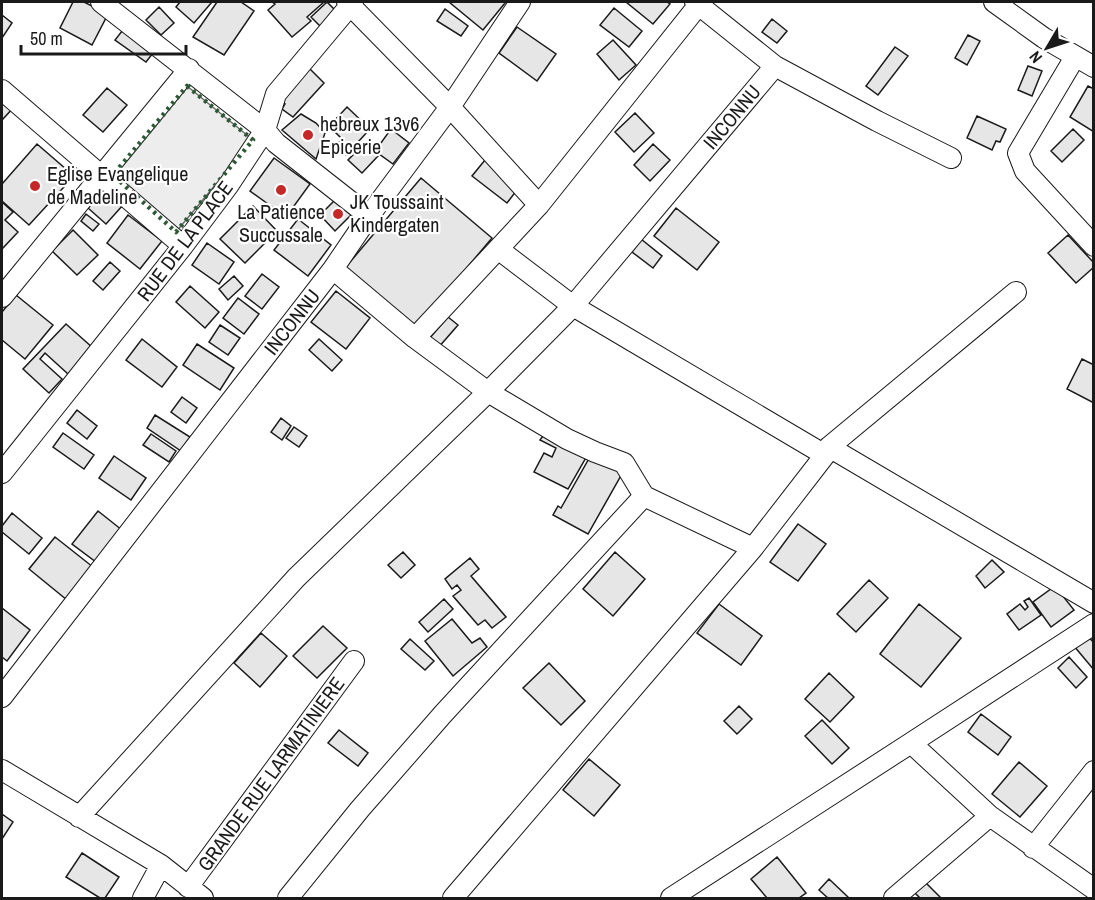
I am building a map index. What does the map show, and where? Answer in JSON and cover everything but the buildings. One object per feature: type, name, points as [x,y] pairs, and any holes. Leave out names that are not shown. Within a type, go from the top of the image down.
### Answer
[{"type":"street","points":[[101,2],[189,69],[369,216]]},
{"type":"street","name":"INCONNU","points":[[2,697],[333,269],[369,216],[450,107],[520,2]]},
{"type":"street","points":[[415,338],[538,205],[698,2],[775,66],[951,158]]},
{"type":"street","points":[[994,2],[1044,38],[1094,67]]},
{"type":"street","points":[[350,3],[450,107],[538,205]]},
{"type":"street","name":"RUE DE LA PLACE","points":[[2,473],[228,186],[265,130],[276,94],[350,3]]},
{"type":"street","points":[[1075,57],[1018,153],[1025,171],[1094,246]]},
{"type":"street","name":"INCONNU","points":[[79,817],[296,578],[488,392],[573,306],[775,66]]},
{"type":"street","points":[[2,297],[189,69]]},
{"type":"street","points":[[2,90],[183,246]]},
{"type":"street","points":[[498,249],[573,306],[1094,603]]},
{"type":"street","points":[[333,269],[415,338],[488,392],[567,440],[624,463],[644,496],[753,548]]},
{"type":"street","points":[[453,898],[753,548],[827,451],[1016,292]]},
{"type":"street","points":[[288,898],[360,809],[443,714],[644,496]]},
{"type":"street","points":[[671,898],[1094,624]]},
{"type":"street","name":"GRANDE RUE LARMATINIERE","points":[[196,893],[354,662]]},
{"type":"street","points":[[911,743],[990,816],[1094,889]]},
{"type":"street","points":[[2,770],[161,865],[196,893]]},
{"type":"street","points":[[1033,848],[1094,771]]},
{"type":"street","points":[[894,898],[990,816]]},
{"type":"street","points":[[143,898],[161,865]]},
{"type":"shaded area","points":[[187,86],[253,140],[176,232],[113,175]]},
{"type":"hedge","points":[[187,86],[253,140],[176,232],[113,175],[187,86]]},
{"type":"place","name":"hebreux 13v6 Epicerie","points":[[308,135]]},
{"type":"place","name":"Eglise Evangelique de Madeline","points":[[35,186]]},
{"type":"place","name":"La Patience Succussale","points":[[281,190]]},
{"type":"place","name":"JK Toussaint Kindergaten","points":[[338,214]]}]
